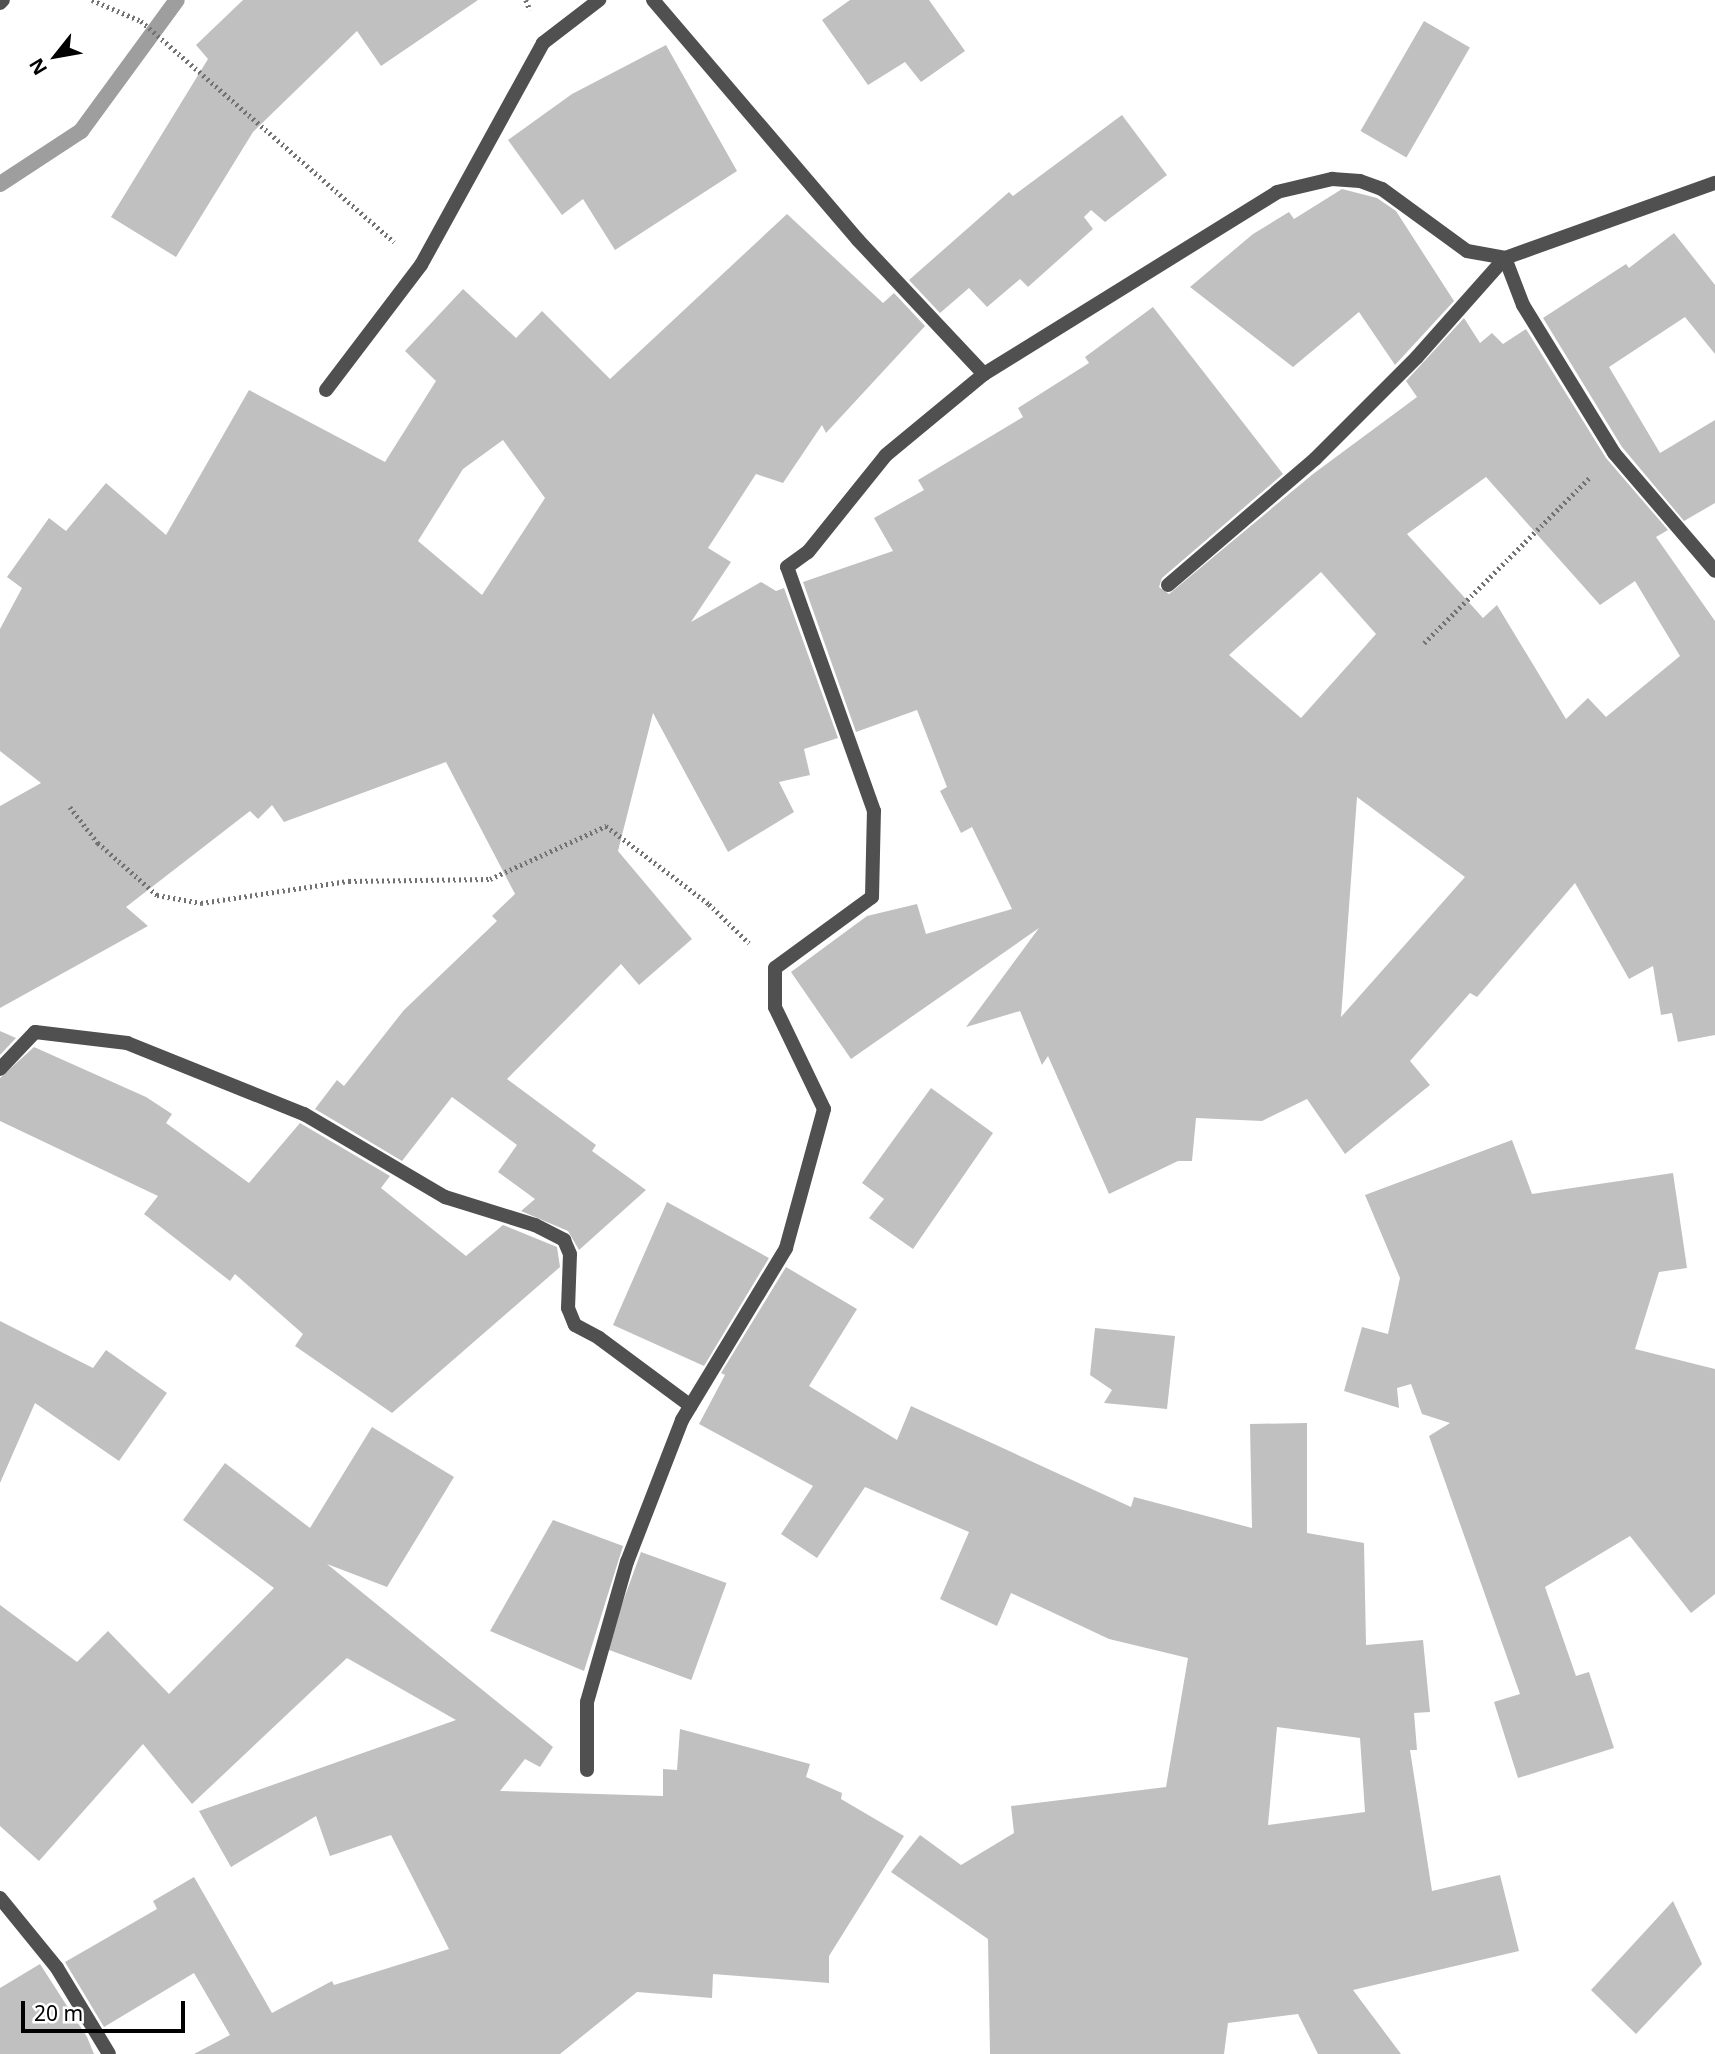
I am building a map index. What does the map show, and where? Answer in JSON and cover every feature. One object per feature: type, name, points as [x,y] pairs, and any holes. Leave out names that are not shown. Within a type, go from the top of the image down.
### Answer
[{"type":"street","points":[[326,390],[421,265],[542,43],[599,0]]},
{"type":"street","points":[[653,0],[858,240],[984,374]]},
{"type":"street","points":[[587,1770],[587,1702],[627,1562],[691,1406],[786,1248],[824,1109],[775,1007],[775,968],[872,897],[874,811],[787,567],[808,552],[886,455],[984,374],[1277,192],[1332,179],[1382,189],[1467,251],[1505,258]]},
{"type":"street","points":[[1168,585],[1315,460],[1418,358],[1505,258],[1715,183]]},
{"type":"street","points":[[1505,258],[1523,304],[1615,453],[1715,571]]},
{"type":"street","points":[[0,1069],[34,1032],[127,1043],[304,1114],[445,1197],[535,1225],[564,1240],[570,1254],[568,1308],[575,1325],[600,1338],[691,1406]]},
{"type":"street","points":[[0,1898],[57,1968],[109,2054]]},
{"type":"path","points":[[92,0],[141,21],[421,265]]},
{"type":"path","points":[[1424,643],[1615,453]]},
{"type":"path","points":[[70,807],[98,843],[157,895],[201,903],[349,881],[490,879],[606,826],[709,904],[775,968]]},
{"type":"building","points":[[243,0],[478,0],[381,66],[357,31],[253,132],[176,257],[111,217],[208,59],[196,45]]},
{"type":"building","points":[[850,0],[929,0],[965,51],[921,82],[905,62],[868,85],[822,20]]},
{"type":"building","points":[[1424,21],[1470,48],[1406,157],[1360,131]]},
{"type":"building","points":[[666,45],[737,171],[615,250],[583,199],[562,215],[508,140],[572,94]]},
{"type":"building","points":[[1122,115],[1167,175],[1105,222],[1091,210],[1084,217],[1093,229],[1028,287],[1020,279],[987,307],[969,288],[940,313],[909,280],[1009,192],[1013,196]]},
{"type":"building","points":[[1342,189],[1377,198],[1396,211],[1454,301],[1395,365],[1359,312],[1293,367],[1190,287],[1253,234],[1289,212],[1294,219]]},
{"type":"building","points":[[787,214],[883,303],[894,293],[925,326],[826,433],[822,425],[783,483],[756,474],[708,548],[731,562],[691,622],[761,582],[776,591],[784,588],[838,738],[804,749],[810,775],[779,782],[794,812],[728,852],[653,713],[618,851],[692,939],[639,985],[621,964],[507,1079],[596,1145],[592,1151],[646,1190],[579,1250],[568,1231],[521,1211],[535,1199],[498,1172],[517,1145],[452,1097],[402,1161],[315,1109],[337,1080],[344,1086],[404,1010],[497,921],[492,916],[515,894],[446,762],[284,822],[272,805],[258,819],[250,811],[126,907],[148,926],[0,1008],[0,806],[41,783],[0,751],[0,629],[22,588],[7,577],[49,518],[66,531],[106,483],[166,535],[249,390],[385,462],[436,381],[405,351],[463,289],[516,338],[542,311],[610,379]],"holes":[[[503,440],[545,498],[482,595],[418,541],[463,469]]]},
{"type":"building","points":[[1674,233],[1715,285],[1715,354],[1685,317],[1609,367],[1660,453],[1715,420],[1715,503],[1684,521],[1622,447],[1543,318],[1626,264],[1629,268]]},
{"type":"building","points":[[1153,307],[1283,474],[1162,578],[1159,587],[1169,594],[1313,474],[1417,397],[1406,381],[1464,318],[1480,343],[1492,333],[1503,344],[1526,329],[1606,458],[1668,530],[1656,537],[1715,621],[1715,1035],[1678,1042],[1672,1013],[1661,1015],[1653,966],[1629,979],[1575,883],[1477,997],[1470,993],[1410,1061],[1430,1085],[1345,1154],[1307,1099],[1262,1121],[1196,1118],[1192,1161],[1178,1161],[1109,1194],[1048,1056],[1042,1065],[1020,1011],[966,1027],[1039,928],[851,1059],[791,972],[867,916],[917,904],[926,934],[1012,909],[972,827],[961,833],[940,791],[947,787],[917,710],[856,732],[803,582],[893,551],[874,518],[924,490],[918,480],[1023,417],[1018,408],[1089,363],[1085,357]],"holes":[[[1486,477],[1600,605],[1635,581],[1680,656],[1606,717],[1588,698],[1566,719],[1497,605],[1483,618],[1407,534]],[[1321,572],[1376,634],[1301,718],[1229,655]],[[1357,797],[1465,877],[1341,1017]]]},
{"type":"building","points":[[0,1031],[16,1038],[0,1055]]},
{"type":"building","points":[[34,1047],[146,1097],[172,1114],[166,1123],[249,1183],[300,1123],[390,1176],[381,1188],[466,1256],[503,1225],[557,1247],[560,1267],[392,1413],[295,1346],[303,1334],[235,1274],[230,1281],[144,1214],[158,1196],[0,1121],[0,1078]]},
{"type":"building","points":[[931,1088],[993,1133],[913,1249],[869,1218],[884,1199],[862,1183]]},
{"type":"building","points":[[1512,1140],[1532,1194],[1673,1173],[1687,1268],[1659,1272],[1635,1349],[1715,1369],[1715,1594],[1691,1613],[1630,1536],[1545,1587],[1576,1676],[1589,1672],[1614,1748],[1518,1778],[1494,1702],[1520,1694],[1429,1436],[1450,1423],[1422,1414],[1411,1384],[1397,1388],[1399,1408],[1344,1391],[1362,1327],[1388,1334],[1400,1278],[1365,1195]]},
{"type":"building","points":[[667,1202],[769,1258],[704,1366],[613,1325]]},
{"type":"building","points":[[786,1267],[857,1309],[809,1386],[897,1440],[911,1406],[1131,1507],[1134,1497],[1252,1528],[1250,1424],[1307,1423],[1307,1533],[1364,1543],[1366,1645],[1423,1640],[1430,1712],[1414,1713],[1417,1750],[1410,1750],[1432,1891],[1500,1875],[1519,1951],[1353,1990],[1401,2054],[1318,2054],[1298,2014],[1228,2023],[1224,2054],[990,2054],[988,1939],[891,1872],[920,1835],[961,1865],[1014,1833],[1011,1806],[1166,1787],[1188,1658],[1109,1639],[1011,1593],[997,1626],[940,1599],[969,1532],[865,1487],[817,1558],[781,1534],[813,1486],[699,1424],[725,1375],[721,1373]],"holes":[[[1277,1727],[1360,1738],[1365,1812],[1268,1825]]]},
{"type":"building","points":[[0,1321],[93,1368],[106,1350],[167,1393],[119,1461],[35,1403],[0,1483]]},
{"type":"building","points":[[1095,1328],[1175,1336],[1167,1409],[1104,1403],[1112,1390],[1090,1375]]},
{"type":"building","points":[[372,1427],[454,1477],[387,1587],[327,1564],[553,1747],[540,1767],[525,1759],[500,1791],[663,1796],[663,1769],[677,1770],[680,1729],[810,1764],[806,1777],[842,1793],[841,1799],[904,1836],[829,1956],[829,1983],[713,1974],[712,1998],[637,1992],[560,2054],[194,2054],[230,2035],[194,1973],[104,2027],[65,1962],[157,1909],[153,1901],[194,1877],[272,2013],[332,1981],[334,1985],[449,1949],[391,1835],[330,1856],[316,1816],[231,1867],[199,1811],[456,1720],[347,1658],[192,1804],[143,1744],[39,1861],[0,1826],[0,1605],[77,1662],[108,1631],[169,1694],[274,1588],[183,1520],[225,1463],[310,1528]]},
{"type":"building","points":[[553,1520],[623,1546],[584,1671],[490,1631]]},
{"type":"building","points":[[641,1552],[727,1583],[691,1680],[606,1649]]},
{"type":"building","points":[[1673,1901],[1702,1964],[1636,2034],[1591,1990]]},
{"type":"building","points":[[40,1964],[87,2037],[94,2054],[0,2054],[0,1988]]},
{"type":"waterway","points":[[0,184],[81,131],[177,0]]}]
